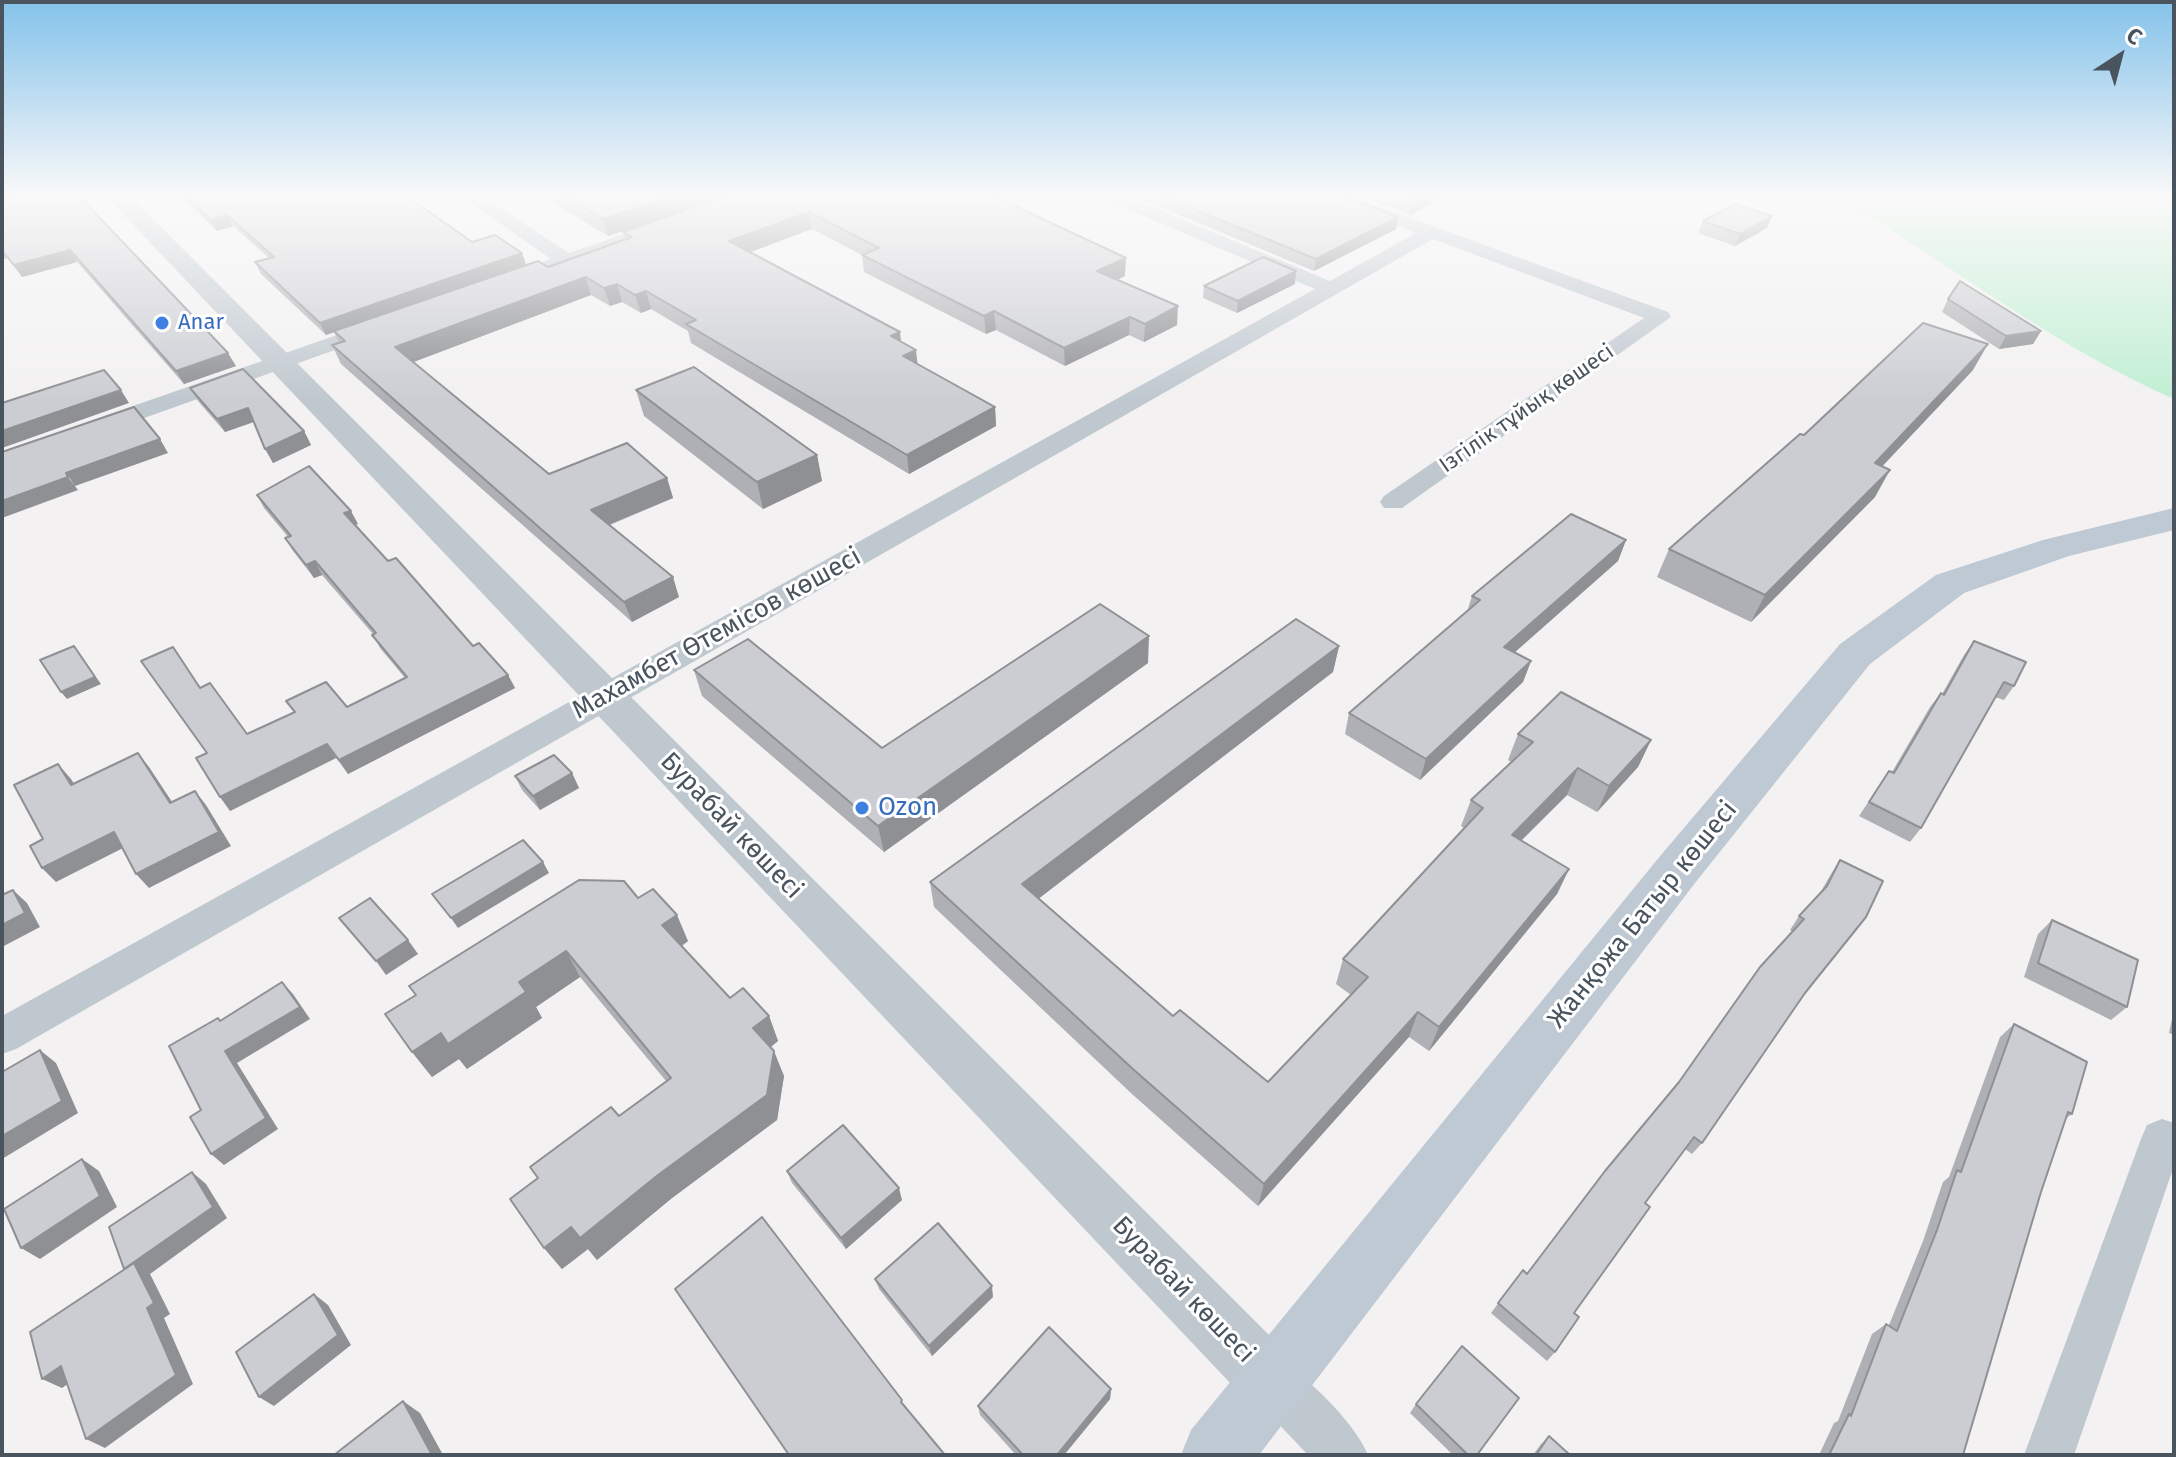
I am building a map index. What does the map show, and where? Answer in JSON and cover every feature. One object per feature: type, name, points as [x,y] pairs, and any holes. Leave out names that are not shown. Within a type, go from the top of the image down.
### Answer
[{"type":"main road","name":"Жанқожа Батыр көшесі","points":[[1216,1455],[1678,869],[1855,654],[1950,584],[2056,548],[2174,519]]},
{"type":"street","name":"Бурабай көшесі","points":[[184,265],[1343,1455]]},
{"type":"street","points":[[494,286],[552,265]]},
{"type":"street","points":[[1275,265],[1330,288]]},
{"type":"street","name":"Махамбет Өтемісов көшесі","points":[[2,1036],[1372,265]]},
{"type":"street","name":"Ізгілік тұйық көшесі","points":[[1393,502],[1660,317],[1520,265]]},
{"type":"street","points":[[75,434],[393,322]]},
{"type":"street","points":[[2049,1455],[2162,1139]]},
{"type":"green space","points":[[1945,265],[2174,265],[2174,399],[2129,378],[2044,329]]},
{"type":"building","points":[[83,265],[145,265],[228,353],[176,371]]},
{"type":"building","points":[[258,265],[487,265],[320,323]]},
{"type":"building","points":[[526,265],[774,265],[900,332],[891,336],[916,350],[903,356],[995,407],[907,455],[686,324],[696,320],[646,291],[635,295],[617,284],[604,288],[586,277],[395,347],[549,474],[627,443],[667,478],[591,510],[673,577],[624,602],[332,345],[345,341],[334,331]]},
{"type":"building","points":[[882,265],[1110,265],[1097,271],[1178,306],[1145,324],[1130,317],[1064,348],[994,311],[984,316]]},
{"type":"building","points":[[1247,265],[1282,265],[1296,271],[1238,301],[1204,286]]},
{"type":"building","points":[[1960,281],[2041,331],[2006,336],[1948,299]]},
{"type":"building","points":[[1923,323],[1988,344],[1875,463],[1890,470],[1765,595],[1669,549],[1800,434],[1804,435]]},
{"type":"building","points":[[694,367],[817,455],[757,482],[636,390]]},
{"type":"building","points":[[243,369],[304,431],[265,449],[248,408],[217,419],[190,388]]},
{"type":"building","points":[[104,370],[121,390],[2,431],[2,403]]},
{"type":"building","points":[[134,407],[160,439],[66,473],[68,477],[2,501],[2,452]]},
{"type":"building","points":[[309,466],[351,511],[344,513],[388,561],[396,558],[473,646],[479,643],[508,675],[339,760],[327,744],[220,797],[196,758],[207,753],[141,661],[173,647],[200,688],[210,683],[247,734],[295,712],[286,701],[326,682],[347,707],[407,677],[372,635],[376,633],[315,561],[306,565],[285,538],[291,536],[257,495]]},
{"type":"building","points":[[1571,514],[1626,540],[1504,647],[1531,661],[1426,759],[1349,713],[1480,600],[1472,596]]},
{"type":"building","points":[[1100,604],[1149,636],[878,826],[694,670],[748,639],[882,748]]},
{"type":"building","points":[[1296,619],[1339,646],[1022,884],[1173,1016],[1180,1010],[1268,1082],[1368,977],[1343,959],[1483,808],[1471,800],[1533,742],[1518,734],[1561,692],[1651,740],[1609,786],[1578,768],[1512,835],[1569,869],[1439,1027],[1418,1012],[1264,1184],[1134,1070],[930,882]]},
{"type":"building","points":[[1974,641],[2026,662],[2014,686],[2004,682],[1921,828],[1869,802],[1889,771],[1894,773]]},
{"type":"building","points":[[74,646],[95,677],[61,692],[40,660]]},
{"type":"building","points":[[138,753],[170,803],[195,791],[219,832],[136,874],[114,832],[42,868],[30,846],[43,839],[14,785],[58,764],[71,785]]},
{"type":"building","points":[[554,755],[572,773],[533,796],[515,776]]},
{"type":"building","points":[[523,840],[543,862],[451,918],[432,894]]},
{"type":"building","points":[[1840,860],[1883,881],[1866,917],[1805,993],[1702,1143],[1694,1137],[1645,1203],[1650,1207],[1574,1313],[1579,1317],[1555,1352],[1498,1303],[1523,1270],[1527,1274],[1605,1171],[1679,1082],[1760,967],[1804,919],[1799,916],[1827,886]]},
{"type":"building","points":[[579,880],[624,881],[638,898],[653,889],[677,915],[662,925],[730,998],[743,988],[769,1016],[753,1028],[774,1051],[767,1095],[658,1175],[580,1238],[571,1227],[544,1248],[510,1199],[538,1178],[530,1167],[611,1107],[619,1116],[671,1078],[566,951],[519,982],[526,992],[448,1044],[441,1033],[412,1052],[385,1014],[416,995],[409,986]]},
{"type":"building","points":[[13,890],[25,913],[2,925],[2,895]]},
{"type":"building","points":[[370,898],[408,940],[376,961],[339,918]]},
{"type":"building","points":[[2052,920],[2138,960],[2127,1007],[2038,963]]},
{"type":"building","points":[[282,982],[300,1007],[225,1051],[266,1118],[211,1154],[190,1117],[201,1110],[169,1046],[218,1018],[220,1021]]},
{"type":"building","points":[[2014,1024],[2087,1062],[2072,1114],[2068,1112],[2041,1192],[1963,1455],[1829,1455],[1849,1414],[1851,1416],[1886,1324],[1897,1331],[1957,1170],[1961,1172]]},
{"type":"building","points":[[40,1050],[62,1101],[2,1136],[2,1072]]},
{"type":"building","points":[[843,1125],[899,1188],[841,1238],[787,1171]]},
{"type":"building","points":[[82,1159],[100,1196],[21,1248],[4,1209]]},
{"type":"building","points":[[192,1172],[213,1207],[124,1269],[109,1227]]},
{"type":"building","points":[[762,1217],[901,1402],[945,1455],[789,1455],[675,1289]]},
{"type":"building","points":[[938,1223],[992,1286],[929,1346],[875,1279]]},
{"type":"building","points":[[134,1263],[154,1303],[147,1308],[176,1375],[86,1439],[61,1366],[42,1379],[30,1332]]},
{"type":"building","points":[[314,1294],[338,1335],[259,1397],[236,1352]]},
{"type":"building","points":[[1049,1327],[1111,1389],[1057,1455],[1023,1455],[978,1406]]},
{"type":"building","points":[[1462,1346],[1519,1398],[1477,1455],[1468,1455],[1416,1404]]},
{"type":"building","points":[[403,1401],[432,1455],[334,1455]]},
{"type":"building","points":[[1549,1436],[1570,1455],[1536,1455]]},
{"type":"place","name":"Anar","points":[[162,323]]},
{"type":"place","name":"Ozon","points":[[862,808]]}]
